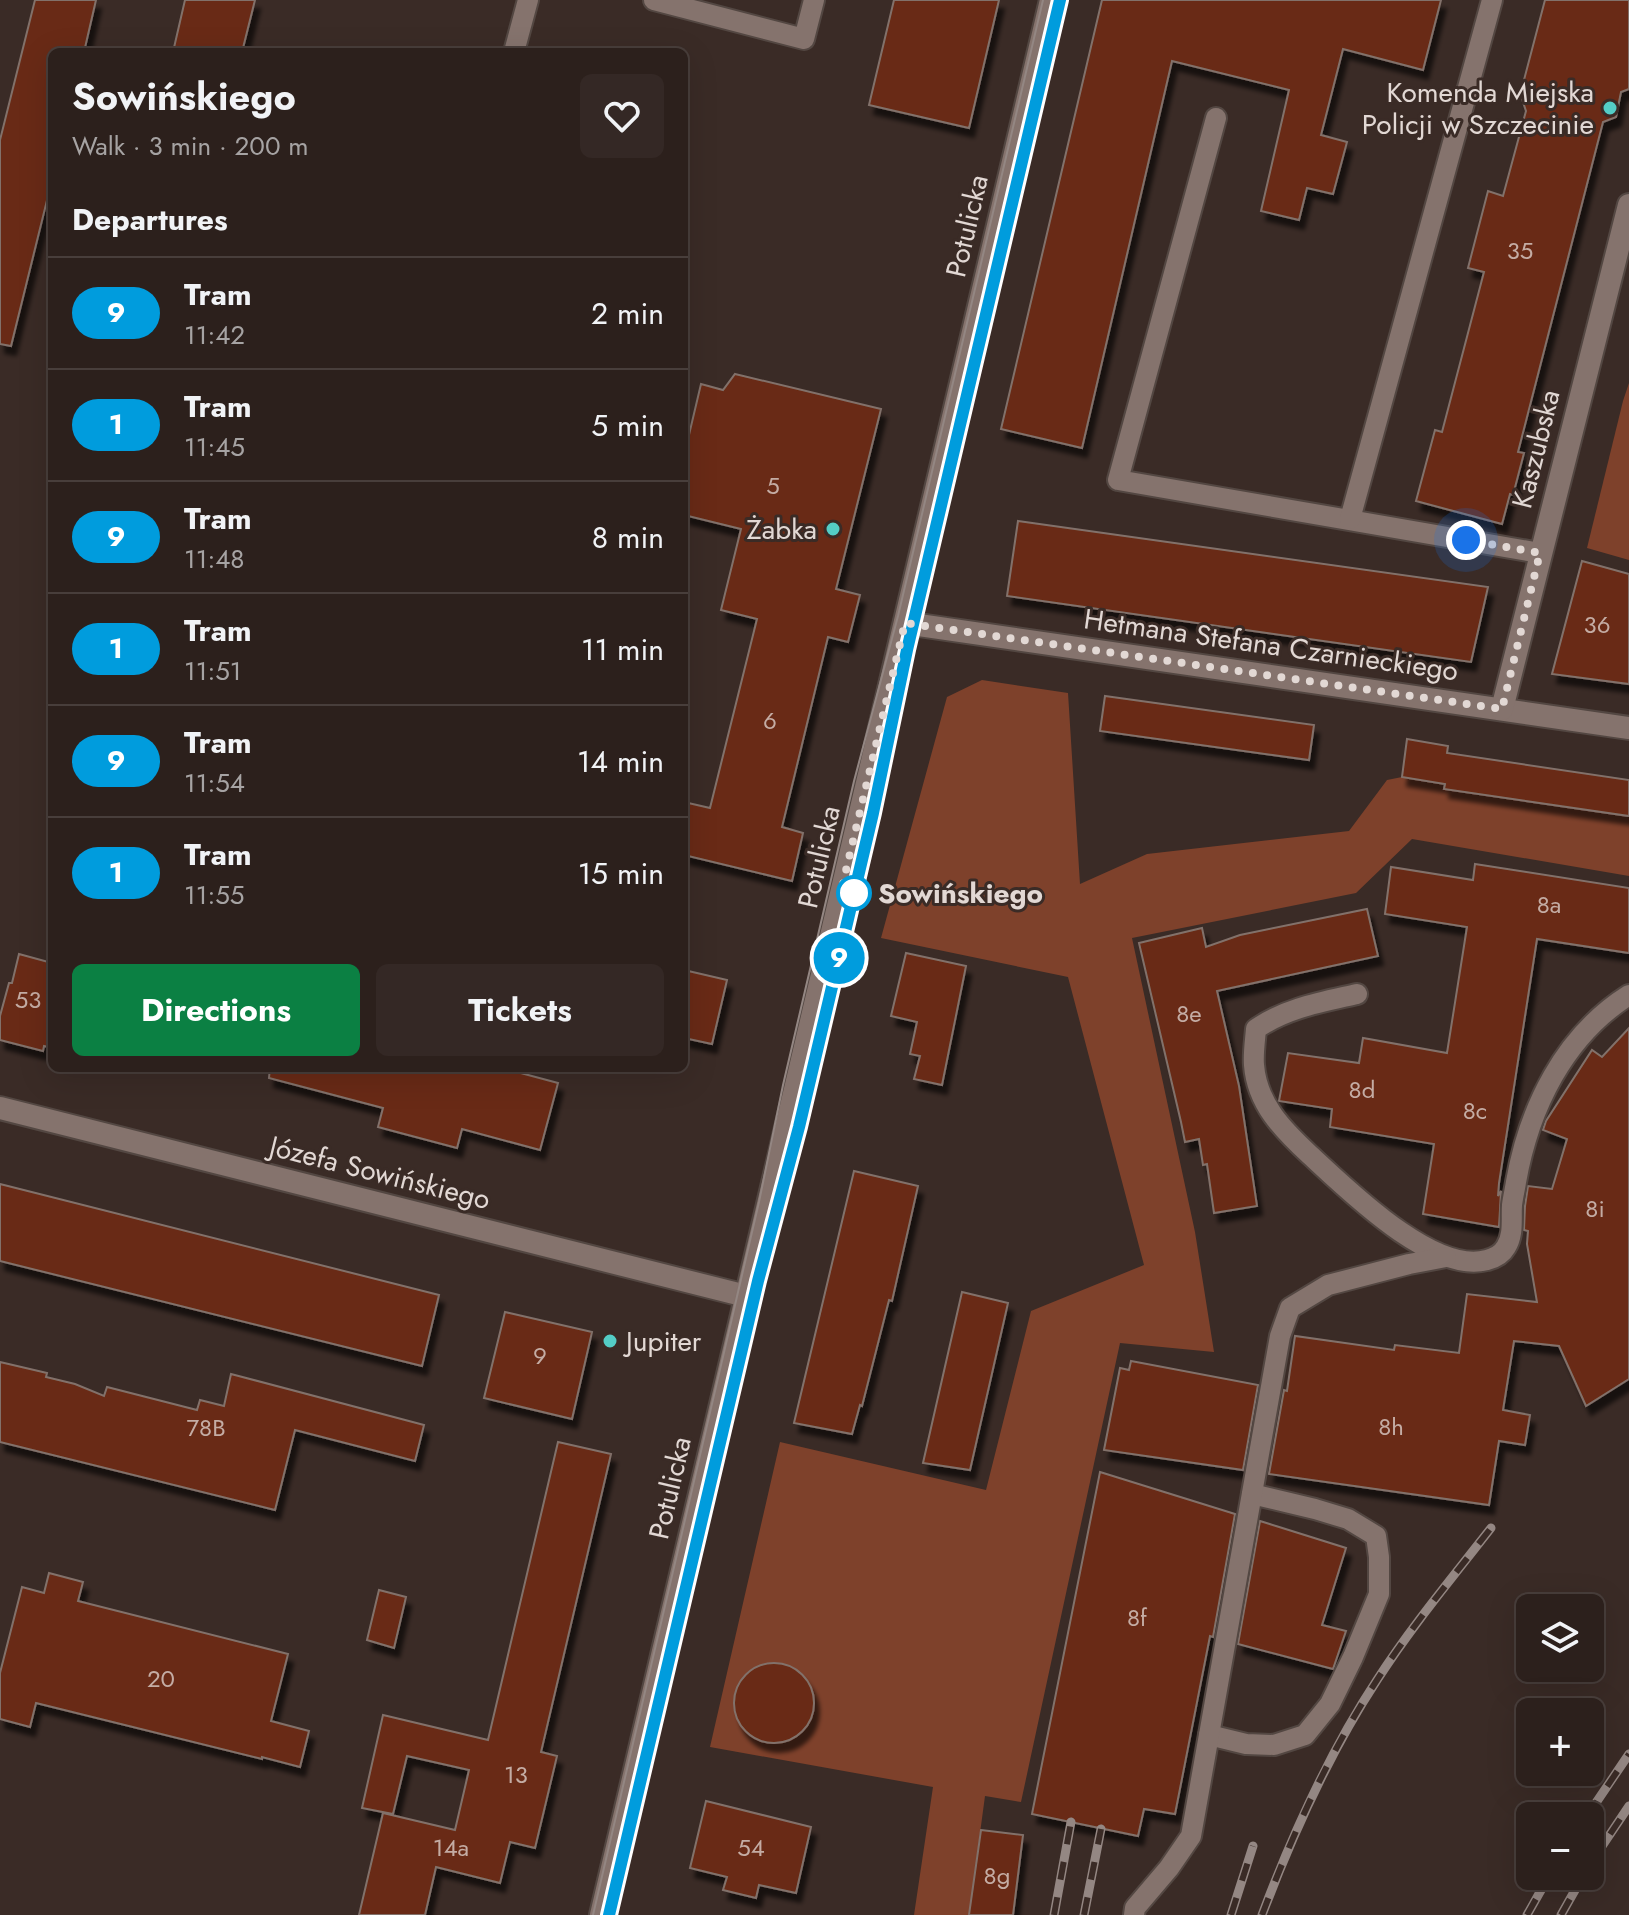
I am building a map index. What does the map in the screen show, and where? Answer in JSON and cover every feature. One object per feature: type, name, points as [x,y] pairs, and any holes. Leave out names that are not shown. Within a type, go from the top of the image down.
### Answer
[{"type":"street","name":"Potulicka","points":[[601,1915],[1051,0]]},
{"type":"street","name":"Kaszubska","points":[[1502,709],[1540,553],[1626,234],[1629,205]]},
{"type":"street","name":"Hetmana Stefana Czarnieckiego","points":[[905,623],[1629,728]]},
{"type":"street","name":"Józefa Sowińskiego","points":[[0,1108],[746,1296]]},
{"type":"lane","points":[[515,48],[528,0]]},
{"type":"lane","points":[[654,0],[804,39],[814,0]]},
{"type":"lane","points":[[1350,519],[1492,0]]},
{"type":"lane","points":[[1216,118],[1118,480],[1540,553]]},
{"type":"lane","points":[[1357,994],[1311,1004],[1274,1017],[1256,1029],[1253,1062],[1256,1082],[1268,1111],[1299,1145],[1350,1192],[1405,1235],[1446,1257],[1463,1261],[1482,1261],[1496,1257],[1506,1249],[1512,1231],[1512,1204],[1519,1164],[1541,1098],[1564,1057],[1592,1024],[1629,995]]},
{"type":"lane","points":[[1134,1915],[1135,1908],[1191,1836],[1280,1336],[1290,1308],[1328,1285],[1446,1257]]},
{"type":"lane","points":[[1209,1735],[1246,1744],[1274,1745],[1305,1735],[1330,1704],[1379,1594],[1376,1536],[1348,1519],[1252,1494]]},
{"type":"shaded area","points":[[1629,383],[1629,560],[1587,548]]},
{"type":"shaded area","points":[[982,680],[1068,693],[1080,884],[1147,854],[1349,831],[1387,780],[1402,777],[1443,783],[1444,789],[1629,816],[1629,876],[1412,839],[1356,893],[1132,938],[1195,1232],[1214,1352],[1120,1343],[1021,1802],[985,1796],[969,1915],[914,1915],[933,1787],[710,1747],[780,1442],[986,1490],[1031,1311],[1144,1265],[1068,977],[881,938],[947,697]]},
{"type":"building","points":[[35,0],[96,0],[85,48],[48,48],[48,196],[11,346],[0,344],[0,140]]},
{"type":"building","points":[[185,0],[255,0],[243,48],[174,48]]},
{"type":"building","points":[[894,0],[999,0],[969,128],[869,105]]},
{"type":"building","points":[[1102,0],[1441,0],[1423,70],[1343,49],[1321,135],[1347,142],[1333,194],[1307,188],[1299,220],[1261,211],[1289,90],[1172,61],[1082,448],[1001,429]]},
{"type":"building","points":[[1545,0],[1629,0],[1629,89],[1621,92],[1616,117],[1603,122],[1518,452],[1524,453],[1502,524],[1416,501],[1435,430],[1442,432],[1484,272],[1468,268],[1488,191],[1503,196],[1526,111],[1519,90]]},
{"type":"building","points":[[735,374],[881,409],[836,589],[860,595],[848,642],[828,637],[782,827],[803,833],[792,881],[688,856],[688,803],[710,808],[757,619],[721,610],[741,529],[688,516],[688,439],[701,384],[723,390]]},
{"type":"building","points":[[1018,521],[1488,587],[1471,662],[1007,596]]},
{"type":"building","points":[[1582,561],[1629,574],[1629,684],[1552,674]]},
{"type":"building","points":[[1105,696],[1314,725],[1309,760],[1100,731]]},
{"type":"building","points":[[1407,739],[1448,746],[1447,753],[1629,780],[1629,816],[1444,789],[1445,784],[1402,777]]},
{"type":"building","points":[[1475,864],[1629,888],[1629,953],[1537,939],[1499,1183],[1499,1227],[1423,1214],[1434,1144],[1330,1127],[1332,1109],[1279,1101],[1288,1053],[1359,1063],[1363,1038],[1447,1053],[1467,927],[1385,914],[1391,867],[1473,880]]},
{"type":"building","points":[[1367,909],[1378,956],[1217,991],[1239,1086],[1257,1206],[1214,1213],[1207,1164],[1203,1165],[1199,1139],[1185,1142],[1139,943],[1202,928],[1206,947],[1240,935]]},
{"type":"building","points":[[906,953],[966,966],[942,1085],[914,1079],[920,1056],[910,1054],[917,1022],[891,1016]]},
{"type":"building","points":[[19,954],[48,962],[48,1047],[44,1046],[43,1051],[0,1040],[0,1016],[9,983],[12,983]]},
{"type":"building","points":[[688,971],[727,980],[712,1044],[688,1039]]},
{"type":"building","points":[[1629,1028],[1629,1379],[1586,1406],[1559,1346],[1514,1341],[1503,1410],[1530,1415],[1525,1445],[1499,1441],[1489,1505],[1269,1474],[1295,1336],[1394,1350],[1395,1345],[1459,1353],[1467,1294],[1537,1302],[1527,1244],[1528,1231],[1524,1230],[1528,1186],[1552,1189],[1567,1139],[1543,1130],[1546,1121],[1592,1050],[1602,1057]]},
{"type":"building","points":[[270,1072],[517,1072],[558,1083],[540,1150],[462,1129],[457,1148],[378,1127],[383,1108],[269,1078]]},
{"type":"building","points":[[854,1171],[918,1186],[892,1301],[889,1300],[852,1434],[794,1423]]},
{"type":"building","points":[[0,1184],[439,1295],[422,1366],[0,1261]]},
{"type":"building","points":[[962,1292],[1008,1303],[970,1470],[923,1463]]},
{"type":"building","points":[[505,1312],[592,1332],[572,1419],[484,1398]]},
{"type":"building","points":[[1131,1361],[1258,1385],[1243,1470],[1104,1450],[1120,1368],[1129,1370]]},
{"type":"building","points":[[0,1362],[47,1373],[46,1377],[104,1396],[107,1387],[197,1410],[200,1400],[224,1406],[231,1374],[424,1425],[415,1461],[295,1430],[275,1510],[0,1442]]},
{"type":"building","points":[[558,1442],[611,1454],[541,1752],[557,1756],[535,1848],[510,1842],[500,1883],[436,1867],[425,1915],[359,1915],[383,1813],[455,1830],[469,1770],[407,1756],[393,1814],[362,1808],[383,1715],[488,1740]]},
{"type":"building","points":[[1100,1472],[1235,1514],[1213,1637],[1210,1636],[1175,1814],[1144,1809],[1138,1836],[1032,1814]]},
{"type":"building","points":[[1260,1521],[1346,1548],[1322,1625],[1346,1631],[1333,1669],[1238,1644]]},
{"type":"building","points":[[49,1573],[83,1582],[78,1601],[288,1654],[271,1721],[309,1731],[300,1767],[36,1703],[30,1727],[0,1719],[0,1673],[22,1587],[44,1593]]},
{"type":"building","points":[[379,1590],[406,1597],[394,1648],[367,1640]]},
{"type":"building","points":[[774,1663],[789,1666],[802,1675],[811,1688],[814,1703],[811,1718],[802,1731],[789,1740],[774,1743],[759,1740],[746,1731],[737,1718],[734,1703],[737,1688],[746,1675],[759,1666]]},
{"type":"building","points":[[706,1801],[811,1827],[796,1893],[759,1885],[756,1898],[723,1890],[727,1877],[690,1868]]},
{"type":"building","points":[[981,1830],[1023,1835],[1013,1915],[969,1915]]},
{"type":"tram line","points":[[593,1915],[854,781],[898,616],[1043,0]]},
{"type":"tram line","points":[[609,1915],[758,1281],[799,1127],[884,767],[907,650],[1060,0]]},
{"type":"tram line","name":"9","points":[[609,1915],[758,1281],[799,1127],[873,813],[907,650],[1060,0]]},
{"type":"railway","points":[[1262,1915],[1313,1794],[1343,1736],[1404,1641],[1491,1528]]},
{"type":"railway","points":[[1596,1802],[1629,1754]]},
{"type":"railway","points":[[1604,1843],[1629,1806]]},
{"type":"railway","points":[[1054,1915],[1071,1822]]},
{"type":"railway","points":[[1084,1915],[1101,1829]]},
{"type":"railway","points":[[1231,1915],[1253,1846]]},
{"type":"railway","points":[[1527,1915],[1541,1890]]},
{"type":"railway","points":[[1561,1915],[1575,1890]]},
{"type":"place","name":"Komenda Miejska Policji w Szczecinie","points":[[1610,108]]},
{"type":"place","name":"Żabka","points":[[833,529]]},
{"type":"place","name":"Sowińskiego","points":[[854,893]]},
{"type":"place","name":"Jupiter","points":[[610,1341]]},
{"type":"route","points":[[854,893],[843,883],[905,623],[1502,709],[1540,553],[1466,540]]}]
